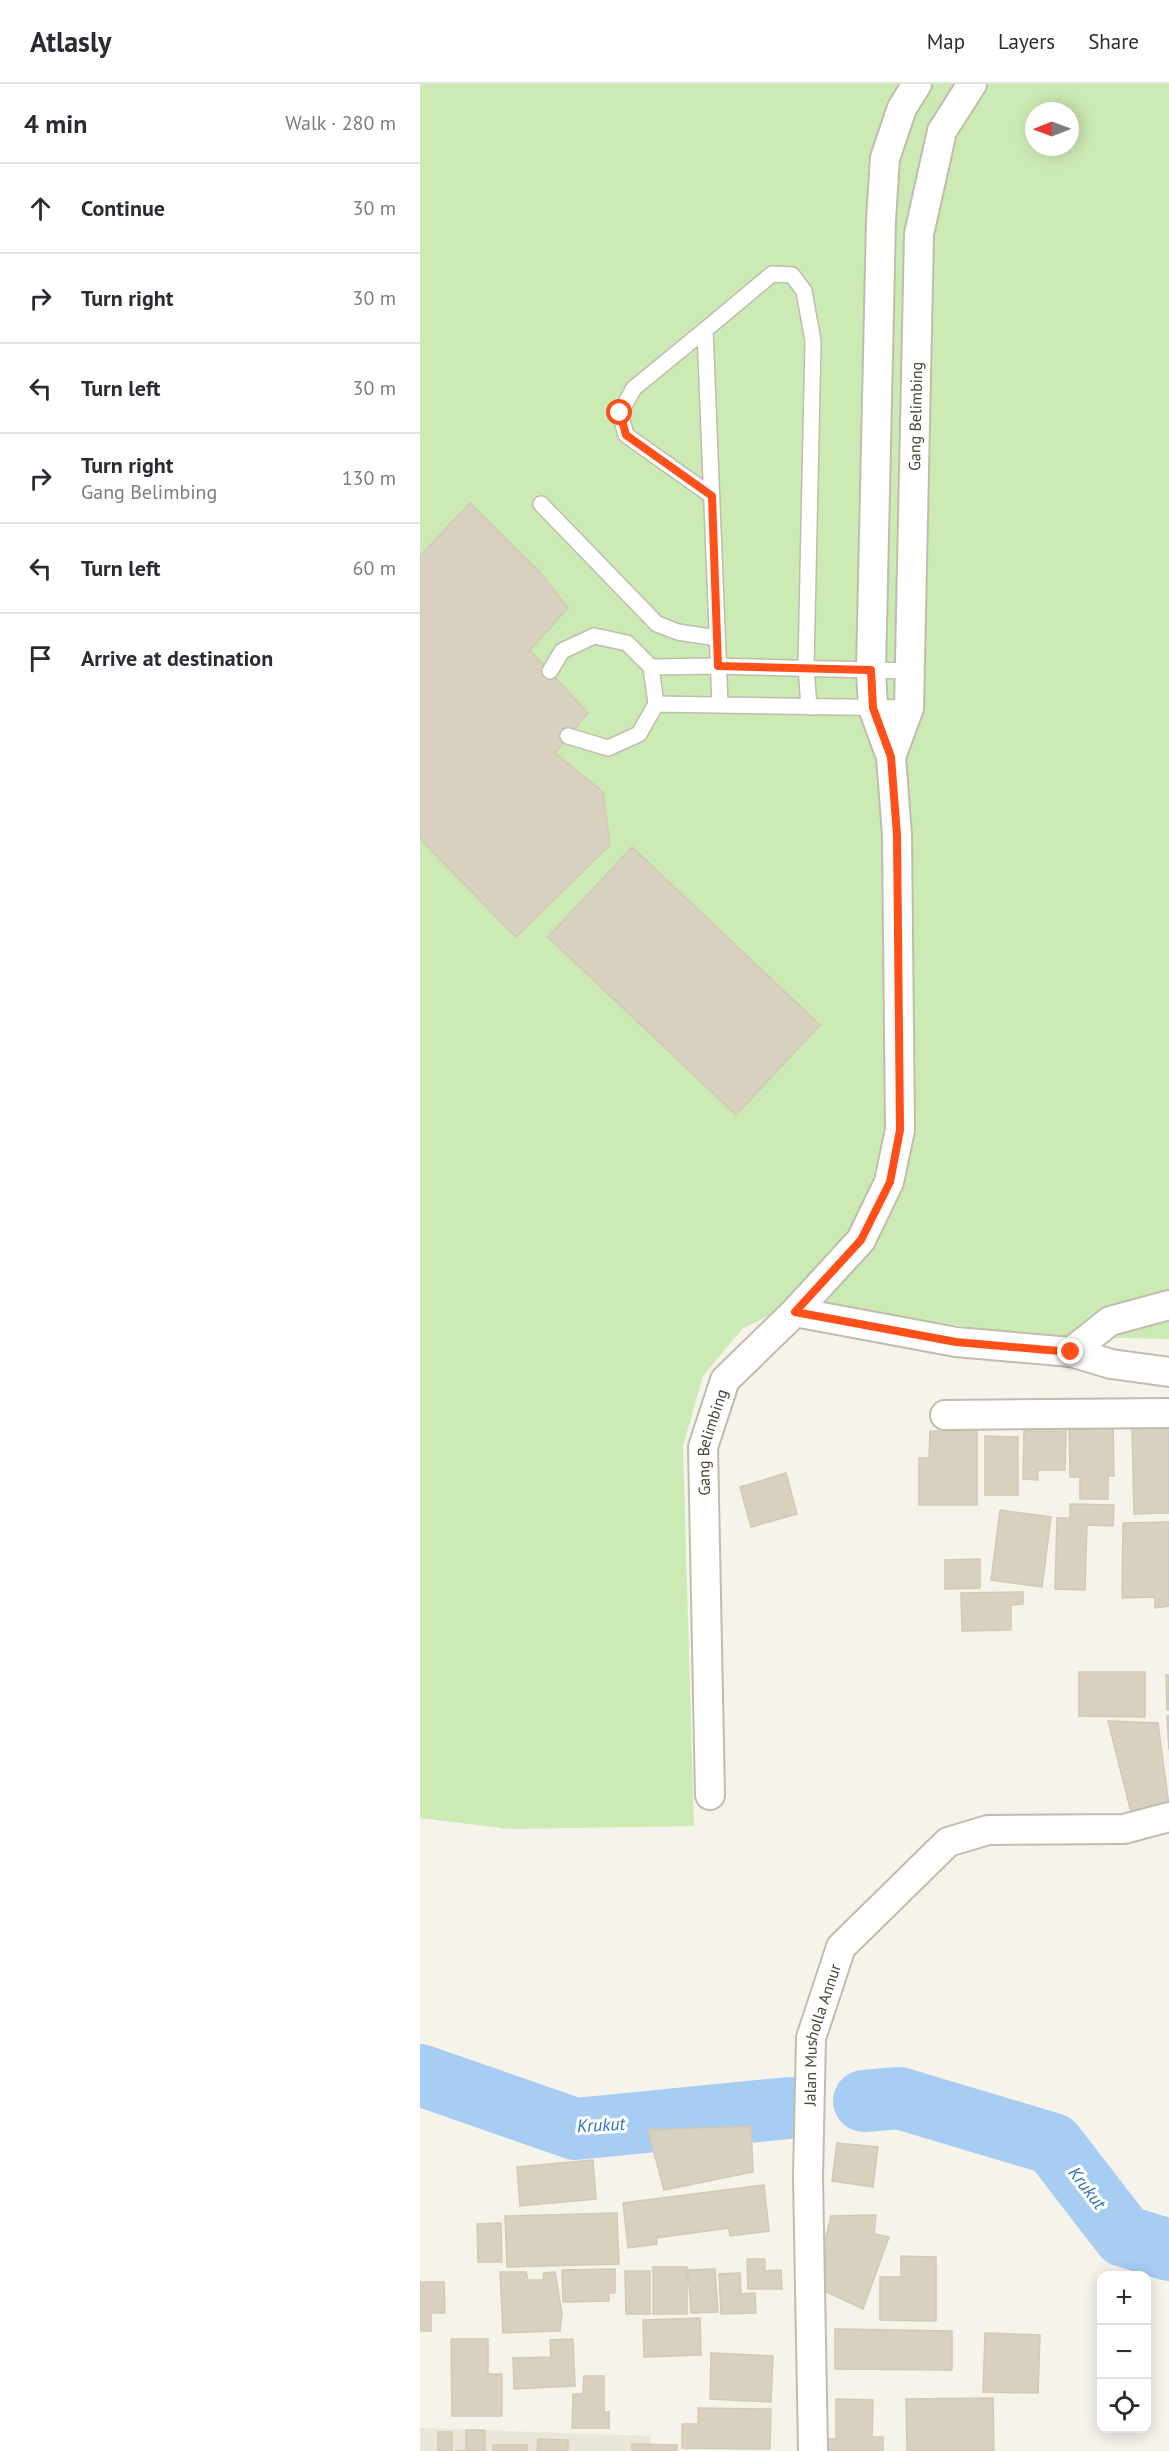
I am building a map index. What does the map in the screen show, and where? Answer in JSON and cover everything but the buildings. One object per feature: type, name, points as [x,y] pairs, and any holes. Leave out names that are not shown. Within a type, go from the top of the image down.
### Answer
[{"type":"street","name":"Gang Belimbing","points":[[710,1795],[703,1447],[725,1380],[795,1312],[861,1240],[890,1182],[900,1130],[897,835],[891,757],[873,708],[871,670],[880,220],[885,158],[902,108],[917,84]]},
{"type":"street","name":"Gang Belimbing","points":[[891,757],[909,708],[919,234],[942,131],[972,84]]},
{"type":"street","points":[[902,108],[942,131]]},
{"type":"street","points":[[1071,1352],[1110,1322],[1169,1305]]},
{"type":"street","points":[[795,1312],[956,1342],[1071,1352],[1111,1364],[1169,1372]]},
{"type":"street","points":[[945,1415],[1169,1413]]},
{"type":"street","name":"Jalan Musholla Annur","points":[[813,2451],[808,2176],[811,2038],[841,1947],[948,1842],[988,1830],[1124,1829],[1169,1817]]},
{"type":"lane","points":[[712,496],[626,435],[620,413],[634,388],[772,274],[792,275],[804,291],[813,341],[807,668],[809,707]]},
{"type":"lane","points":[[705,330],[720,704]]},
{"type":"lane","points":[[541,504],[657,624],[678,632],[717,638]]},
{"type":"lane","points":[[550,671],[562,651],[594,636],[627,643],[651,667],[656,704],[639,734],[608,748],[568,736]]},
{"type":"lane","points":[[651,667],[718,666],[910,671]]},
{"type":"lane","points":[[656,704],[909,708]]},
{"type":"shaded area","points":[[420,2428],[651,2436],[650,2451],[420,2451]]},
{"type":"green space","points":[[420,84],[1169,84],[1169,1339],[1032,1336],[796,1302],[742,1329],[703,1376],[683,1446],[694,1826],[510,1829],[420,1818]]},
{"type":"waterway","name":"Krukut","points":[[420,2075],[575,2129],[789,2108]]},
{"type":"waterway","name":"Krukut","points":[[864,2101],[899,2098],[1053,2144],[1124,2236],[1169,2250]]},
{"type":"route","points":[[620,413],[626,435],[712,496],[718,666],[871,670],[873,708],[891,757],[897,835],[900,1130],[890,1182],[861,1240],[795,1312],[956,1342],[1071,1352]]}]
